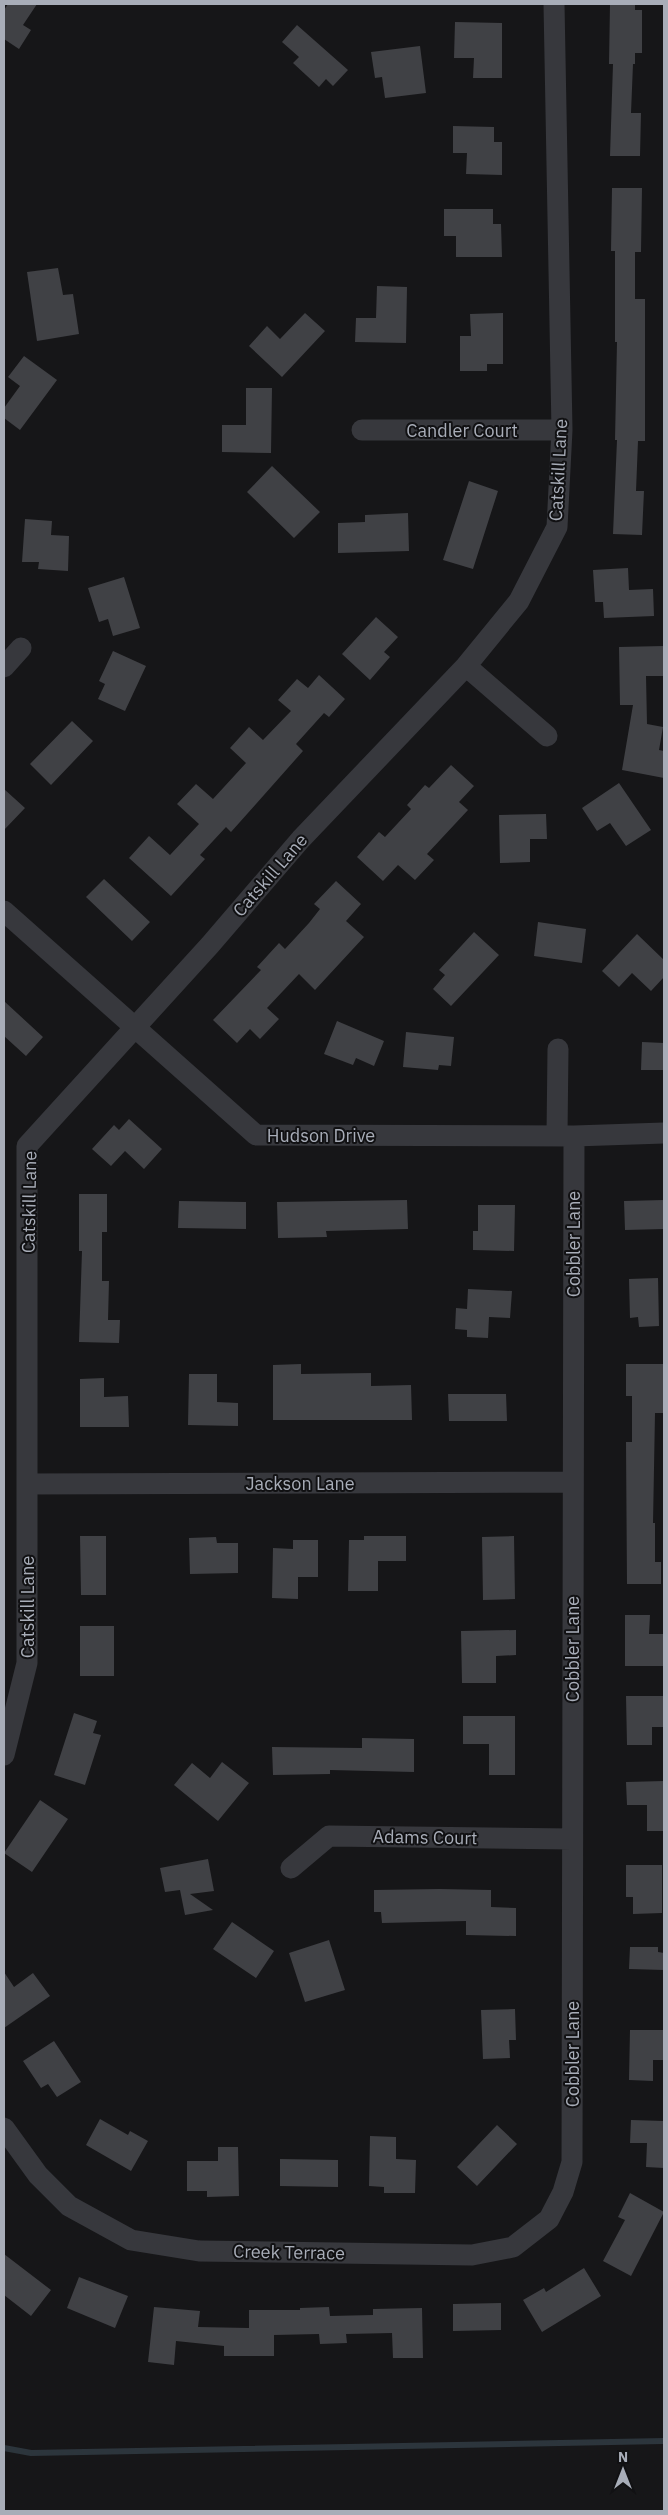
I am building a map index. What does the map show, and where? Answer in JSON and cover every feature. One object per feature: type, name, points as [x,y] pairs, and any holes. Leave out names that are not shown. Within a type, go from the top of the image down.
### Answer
[{"type":"street","name":"Catskill Lane","points":[[4,1755],[27,1663],[27,1146],[210,945],[301,839],[466,666],[519,601],[557,527],[562,430],[554,4]]},
{"type":"street","name":"Candler Court","points":[[362,430],[562,430]]},
{"type":"street","points":[[4,667],[21,648]]},
{"type":"street","points":[[466,666],[547,736]]},
{"type":"street","name":"Hudson Drive","points":[[4,911],[133,1028],[256,1135],[565,1135],[664,1133]]},
{"type":"street","name":"Cobbler Lane","points":[[558,1049],[565,1135],[572,1482],[572,2162]]},
{"type":"street","name":"Jackson Lane","points":[[27,1484],[572,1482]]},
{"type":"street","name":"Adams Court","points":[[290,1868],[329,1836],[572,1839]]},
{"type":"street","name":"Creek Terrace","points":[[4,2128],[38,2175],[70,2206],[131,2240],[199,2251],[472,2255],[513,2247],[549,2219],[564,2192],[572,2162]]},
{"type":"building","points":[[8,4],[37,4],[23,25],[31,30],[19,49],[4,39],[4,10]]},
{"type":"building","points":[[610,4],[635,4],[635,10],[642,10],[642,53],[635,53],[631,113],[641,113],[640,156],[610,156],[613,64],[609,64]]},
{"type":"building","points":[[455,22],[502,23],[502,78],[473,78],[474,58],[454,58]]},
{"type":"building","points":[[297,25],[348,70],[333,86],[326,79],[319,87],[293,63],[299,57],[282,42]]},
{"type":"building","points":[[420,46],[426,93],[385,98],[382,77],[375,78],[371,52]]},
{"type":"building","points":[[453,126],[494,127],[494,142],[502,142],[502,175],[466,174],[467,153],[453,153]]},
{"type":"building","points":[[612,188],[642,188],[641,252],[635,252],[635,299],[645,299],[645,441],[638,441],[636,491],[644,491],[642,535],[613,534],[617,440],[615,440],[617,342],[615,342],[615,251],[611,251]]},
{"type":"building","points":[[444,209],[493,209],[493,224],[501,224],[502,257],[456,257],[456,236],[444,236]]},
{"type":"building","points":[[58,268],[63,295],[73,294],[79,334],[37,341],[27,272]]},
{"type":"building","points":[[377,286],[407,287],[406,343],[355,342],[356,318],[376,318]]},
{"type":"building","points":[[305,313],[325,331],[282,377],[249,346],[267,326],[280,339]]},
{"type":"building","points":[[503,313],[503,364],[487,364],[487,371],[460,371],[460,336],[471,336],[470,314]]},
{"type":"building","points":[[24,356],[57,380],[20,430],[4,418],[4,408],[20,386],[8,377]]},
{"type":"building","points":[[246,388],[272,388],[271,453],[222,452],[222,425],[246,425]]},
{"type":"building","points":[[272,466],[320,512],[294,538],[247,492]]},
{"type":"building","points":[[469,481],[498,491],[473,569],[443,560]]},
{"type":"building","points":[[408,513],[409,551],[338,553],[338,523],[365,522],[365,515]]},
{"type":"building","points":[[25,519],[52,521],[51,535],[69,536],[68,571],[38,569],[39,562],[22,562]]},
{"type":"building","points":[[628,568],[629,590],[653,589],[654,616],[604,618],[603,602],[595,602],[593,570]]},
{"type":"building","points":[[124,577],[140,628],[113,636],[108,619],[99,622],[88,588]]},
{"type":"building","points":[[376,617],[398,637],[384,652],[390,657],[370,680],[342,654]]},
{"type":"building","points":[[664,646],[664,676],[646,676],[647,724],[663,727],[659,750],[664,751],[664,778],[622,770],[633,705],[620,705],[619,647]]},
{"type":"building","points":[[113,651],[146,666],[125,711],[98,699],[105,684],[99,681]]},
{"type":"building","points":[[319,675],[345,699],[329,717],[324,713],[296,744],[303,751],[231,832],[226,827],[200,855],[205,859],[171,896],[129,858],[149,836],[170,855],[199,824],[177,804],[196,784],[213,799],[246,763],[230,748],[249,727],[263,740],[291,711],[278,700],[297,679],[308,688]]},
{"type":"building","points":[[72,721],[93,741],[51,785],[30,764]]},
{"type":"building","points":[[451,765],[474,786],[459,802],[468,810],[427,854],[434,860],[415,880],[398,865],[383,881],[357,857],[379,832],[385,837],[411,809],[407,805],[425,785],[429,788]]},
{"type":"building","points":[[619,783],[651,830],[626,846],[610,823],[597,831],[582,808]]},
{"type":"building","points":[[4,789],[25,808],[4,830]]},
{"type":"building","points":[[546,814],[547,839],[530,839],[530,862],[500,863],[499,815]]},
{"type":"building","points":[[104,879],[150,922],[132,941],[86,897]]},
{"type":"building","points":[[336,881],[361,904],[346,921],[364,937],[315,990],[299,974],[267,1008],[279,1019],[260,1039],[250,1029],[237,1043],[213,1020],[261,970],[257,967],[279,943],[285,949],[309,923],[320,909],[314,904]]},
{"type":"building","points":[[538,922],[586,929],[582,963],[534,956]]},
{"type":"building","points":[[474,932],[499,955],[451,1006],[433,989],[445,975],[439,970]]},
{"type":"building","points":[[637,934],[664,960],[664,977],[651,991],[632,973],[619,987],[602,971]]},
{"type":"building","points":[[4,1001],[43,1037],[26,1056],[4,1036]]},
{"type":"building","points":[[337,1021],[384,1041],[374,1066],[356,1058],[353,1065],[324,1054]]},
{"type":"building","points":[[406,1032],[454,1037],[451,1066],[439,1065],[438,1070],[403,1067]]},
{"type":"building","points":[[642,1042],[664,1043],[664,1070],[641,1070]]},
{"type":"building","points":[[129,1119],[162,1149],[144,1169],[125,1151],[111,1166],[92,1149],[114,1125],[119,1130]]},
{"type":"building","points":[[79,1194],[107,1194],[107,1232],[102,1232],[102,1281],[109,1281],[108,1320],[120,1320],[119,1343],[79,1342],[82,1251],[79,1251]]},
{"type":"building","points":[[407,1200],[408,1229],[326,1231],[327,1237],[278,1238],[277,1202]]},
{"type":"building","points":[[664,1200],[664,1229],[625,1230],[624,1201]]},
{"type":"building","points":[[179,1201],[246,1202],[246,1229],[178,1228]]},
{"type":"building","points":[[478,1205],[515,1205],[514,1251],[473,1250],[473,1231],[478,1231]]},
{"type":"building","points":[[658,1278],[659,1326],[639,1327],[638,1317],[630,1318],[629,1279]]},
{"type":"building","points":[[468,1289],[512,1291],[510,1318],[489,1317],[488,1338],[467,1337],[467,1330],[455,1329],[456,1308],[467,1309]]},
{"type":"building","points":[[301,1364],[301,1374],[371,1373],[371,1386],[411,1385],[412,1420],[273,1420],[273,1365]]},
{"type":"building","points":[[626,1364],[663,1364],[663,1413],[655,1413],[653,1523],[655,1523],[655,1562],[661,1562],[661,1584],[627,1584],[626,1442],[632,1442],[632,1396],[626,1396]]},
{"type":"building","points":[[189,1374],[217,1374],[217,1402],[238,1403],[238,1426],[188,1425]]},
{"type":"building","points":[[104,1378],[104,1397],[128,1396],[129,1427],[80,1427],[80,1379]]},
{"type":"building","points":[[448,1394],[506,1394],[507,1421],[449,1421]]},
{"type":"building","points":[[80,1536],[106,1536],[106,1595],[81,1595]]},
{"type":"building","points":[[364,1536],[406,1536],[406,1561],[378,1561],[378,1591],[348,1591],[349,1540],[364,1540]]},
{"type":"building","points":[[514,1536],[515,1599],[483,1600],[482,1537]]},
{"type":"building","points":[[216,1537],[217,1543],[238,1543],[238,1573],[190,1574],[189,1538]]},
{"type":"building","points":[[293,1540],[318,1540],[318,1577],[298,1577],[298,1599],[272,1598],[273,1548],[293,1549]]},
{"type":"building","points":[[625,1615],[650,1615],[649,1634],[664,1634],[664,1666],[625,1666]]},
{"type":"building","points":[[80,1626],[114,1626],[114,1676],[80,1676]]},
{"type":"building","points":[[516,1630],[516,1655],[496,1656],[496,1683],[462,1683],[461,1631]]},
{"type":"building","points":[[626,1696],[664,1696],[664,1727],[652,1727],[652,1745],[627,1745]]},
{"type":"building","points":[[74,1713],[97,1721],[93,1733],[101,1735],[85,1785],[54,1775]]},
{"type":"building","points":[[463,1716],[515,1716],[515,1775],[489,1775],[489,1744],[463,1744]]},
{"type":"building","points":[[362,1738],[414,1739],[414,1772],[330,1770],[330,1774],[273,1775],[272,1747],[362,1748]]},
{"type":"building","points":[[222,1762],[249,1783],[218,1821],[174,1785],[192,1763],[210,1778]]},
{"type":"building","points":[[664,1781],[664,1831],[647,1831],[647,1805],[627,1805],[626,1782]]},
{"type":"building","points":[[40,1800],[68,1819],[32,1872],[4,1853]]},
{"type":"building","points":[[208,1859],[214,1891],[190,1894],[213,1910],[185,1915],[180,1890],[165,1892],[160,1868]]},
{"type":"building","points":[[626,1865],[662,1865],[662,1913],[633,1914],[633,1897],[626,1897]]},
{"type":"building","points":[[374,1890],[491,1890],[491,1907],[516,1908],[516,1936],[466,1935],[466,1921],[382,1923],[381,1912],[374,1912]]},
{"type":"building","points":[[232,1922],[274,1951],[256,1978],[213,1949]]},
{"type":"building","points":[[329,1940],[345,1990],[305,2002],[289,1953]]},
{"type":"building","points":[[630,1947],[658,1947],[658,1952],[664,1953],[664,1970],[629,1969]]},
{"type":"building","points":[[4,1972],[14,1987],[33,1973],[50,1996],[4,2028]]},
{"type":"building","points":[[515,2009],[516,2040],[509,2040],[510,2058],[483,2059],[481,2010]]},
{"type":"building","points":[[630,2030],[664,2030],[664,2060],[653,2060],[653,2081],[629,2080]]},
{"type":"building","points":[[54,2041],[81,2082],[57,2097],[48,2084],[41,2088],[23,2061]]},
{"type":"building","points":[[100,2119],[128,2135],[130,2131],[148,2141],[131,2171],[86,2145]]},
{"type":"building","points":[[631,2120],[664,2121],[664,2168],[646,2167],[647,2143],[630,2143]]},
{"type":"building","points":[[497,2125],[517,2144],[477,2186],[457,2167]]},
{"type":"building","points":[[370,2136],[396,2137],[396,2159],[416,2160],[415,2193],[384,2193],[384,2187],[369,2186]]},
{"type":"building","points":[[218,2147],[238,2147],[239,2196],[207,2197],[207,2191],[187,2191],[187,2161],[218,2161]]},
{"type":"building","points":[[280,2159],[338,2160],[338,2187],[280,2186]]},
{"type":"building","points":[[630,2193],[664,2212],[631,2276],[603,2261],[625,2220],[618,2217]]},
{"type":"building","points":[[4,2254],[51,2290],[31,2316],[4,2295]]},
{"type":"building","points":[[584,2268],[601,2296],[542,2332],[523,2300],[544,2288],[546,2292]]},
{"type":"building","points":[[79,2277],[128,2296],[115,2328],[67,2308]]},
{"type":"building","points":[[501,2303],[501,2330],[453,2331],[453,2304]]},
{"type":"building","points":[[154,2307],[200,2311],[198,2327],[249,2328],[249,2310],[300,2310],[300,2308],[329,2307],[330,2316],[373,2315],[373,2309],[422,2308],[423,2358],[393,2358],[392,2333],[346,2334],[347,2343],[320,2344],[319,2334],[274,2335],[274,2356],[224,2356],[224,2346],[176,2341],[174,2365],[148,2362]]},
{"type":"waterway","points":[[4,2448],[31,2453],[664,2441]]}]
